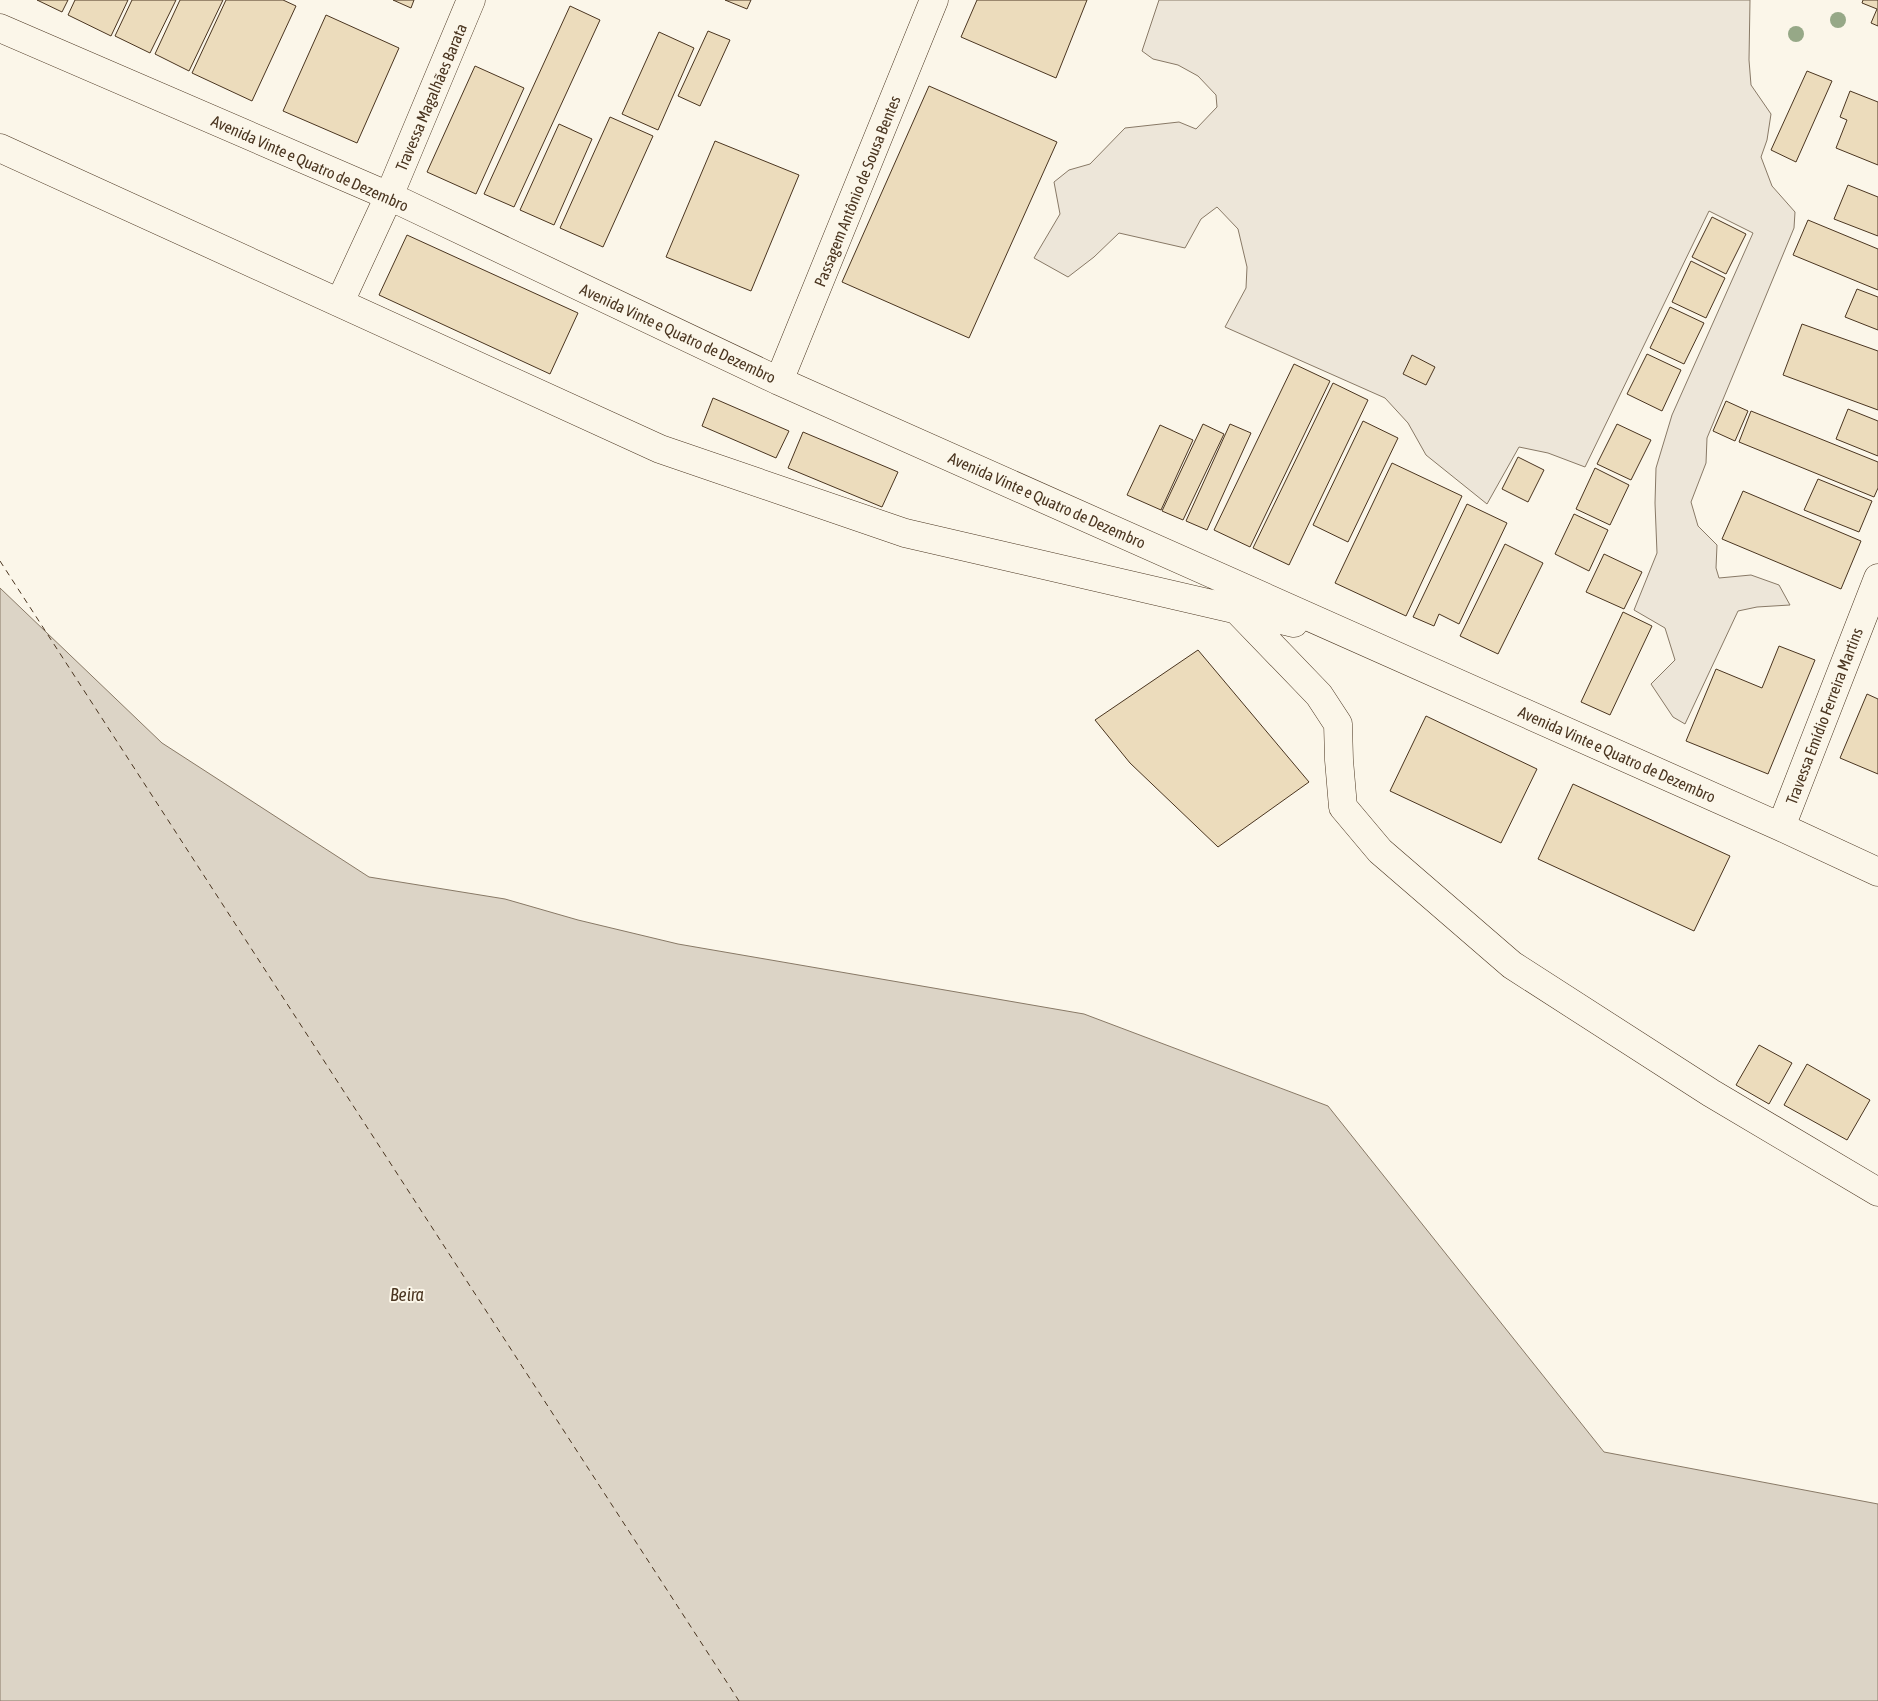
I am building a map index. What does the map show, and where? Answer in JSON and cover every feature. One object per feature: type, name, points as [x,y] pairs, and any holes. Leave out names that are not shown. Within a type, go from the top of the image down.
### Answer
[{"type":"street","name":"Travessa Magalhães Barata","points":[[340,302],[389,196],[471,0]]},
{"type":"street","name":"Passagem Antônio de Sousa Bentes","points":[[779,381],[934,0]]},
{"type":"street","name":"Avenida Vinte e Quatro de Dezembro","points":[[0,28],[389,196],[779,381],[1781,827],[1878,872]]},
{"type":"street","name":"Avenida Vinte e Quatro de Dezembro","points":[[0,148],[660,449],[905,533],[1356,638]]},
{"type":"street","name":"Travessa Emídio Ferreira Martins","points":[[1781,827],[1878,578]]},
{"type":"street","points":[[1237,610],[1319,695],[1338,724],[1339,760],[1344,807],[1380,851],[1512,964],[1711,1093],[1878,1192]]},
{"type":"shaded area","points":[[1159,0],[1750,0],[1749,60],[1751,85],[1771,114],[1767,140],[1761,157],[1772,186],[1795,212],[1794,228],[1707,438],[1706,463],[1691,502],[1698,526],[1717,545],[1716,568],[1719,578],[1751,575],[1779,585],[1790,605],[1757,607],[1738,611],[1685,724],[1673,717],[1651,684],[1675,660],[1665,628],[1634,610],[1657,553],[1656,468],[1672,415],[1753,233],[1709,211],[1585,467],[1548,453],[1519,447],[1487,504],[1426,455],[1408,423],[1385,398],[1225,327],[1246,288],[1247,267],[1238,229],[1217,207],[1201,219],[1185,248],[1119,233],[1094,257],[1068,277],[1034,258],[1060,214],[1054,182],[1069,170],[1090,164],[1125,128],[1179,122],[1196,129],[1217,107],[1216,95],[1198,76],[1178,65],[1153,59],[1142,51]]},
{"type":"water","name":"Beira","points":[[0,588],[162,743],[369,877],[505,899],[578,920],[678,944],[1084,1014],[1328,1106],[1604,1452],[1878,1504],[1878,1701],[0,1701]]},
{"type":"building","points":[[37,0],[68,0],[62,12]]},
{"type":"building","points":[[75,0],[128,0],[111,36],[68,15]]},
{"type":"building","points":[[132,0],[176,0],[150,53],[115,36]]},
{"type":"building","points":[[180,0],[223,0],[189,71],[155,54]]},
{"type":"building","points":[[226,0],[283,0],[296,6],[252,101],[192,73]]},
{"type":"building","points":[[393,0],[414,0],[411,8]]},
{"type":"building","points":[[725,0],[751,0],[747,9]]},
{"type":"building","points":[[977,0],[1087,0],[1056,78],[961,37]]},
{"type":"building","points":[[1863,0],[1878,0],[1878,26],[1871,23],[1877,9],[1862,3]]},
{"type":"building","points":[[570,6],[600,20],[514,207],[484,194]]},
{"type":"building","points":[[326,15],[399,48],[357,143],[283,111]]},
{"type":"building","points":[[708,31],[730,40],[700,106],[678,96]]},
{"type":"building","points":[[659,32],[694,48],[658,130],[622,114]]},
{"type":"building","points":[[475,66],[524,88],[476,194],[427,172]]},
{"type":"building","points":[[1807,71],[1832,81],[1796,162],[1771,150]]},
{"type":"building","points":[[929,86],[1057,142],[969,338],[842,282]]},
{"type":"building","points":[[1850,91],[1878,102],[1878,165],[1836,148],[1847,120],[1840,117]]},
{"type":"building","points":[[610,117],[653,136],[603,247],[560,228]]},
{"type":"building","points":[[559,124],[592,139],[554,225],[520,210]]},
{"type":"building","points":[[715,141],[799,175],[751,291],[666,257]]},
{"type":"building","points":[[1848,185],[1878,197],[1878,236],[1834,219]]},
{"type":"building","points":[[1712,217],[1746,234],[1726,274],[1692,257]]},
{"type":"building","points":[[1808,220],[1878,249],[1878,290],[1793,255]]},
{"type":"building","points":[[407,235],[578,313],[550,374],[379,295]]},
{"type":"building","points":[[1691,261],[1725,278],[1706,318],[1672,302]]},
{"type":"building","points":[[1857,289],[1878,297],[1878,330],[1845,317]]},
{"type":"building","points":[[1670,307],[1704,323],[1684,364],[1650,348]]},
{"type":"building","points":[[1802,324],[1878,351],[1878,410],[1783,375]]},
{"type":"building","points":[[1647,354],[1681,370],[1662,411],[1627,394]]},
{"type":"building","points":[[1412,355],[1435,367],[1426,385],[1403,374]]},
{"type":"building","points":[[1294,364],[1330,381],[1250,547],[1214,530]]},
{"type":"building","points":[[1333,383],[1368,400],[1289,565],[1253,548]]},
{"type":"building","points":[[713,398],[789,431],[776,458],[702,426]]},
{"type":"building","points":[[1726,401],[1748,411],[1735,441],[1713,431]]},
{"type":"building","points":[[1848,409],[1878,421],[1878,456],[1836,439]]},
{"type":"building","points":[[1751,411],[1878,462],[1878,488],[1874,497],[1739,442]]},
{"type":"building","points":[[1363,421],[1398,438],[1348,542],[1313,525]]},
{"type":"building","points":[[1203,424],[1224,434],[1183,520],[1162,511]]},
{"type":"building","points":[[1230,424],[1251,433],[1207,530],[1186,521]]},
{"type":"building","points":[[1617,424],[1651,440],[1631,480],[1597,464]]},
{"type":"building","points":[[1160,425],[1193,440],[1161,510],[1127,495]]},
{"type":"building","points":[[803,432],[898,472],[882,507],[788,468]]},
{"type":"building","points":[[1518,457],[1544,470],[1528,502],[1502,489]]},
{"type":"building","points":[[1392,463],[1462,496],[1406,616],[1335,583]]},
{"type":"building","points":[[1595,468],[1629,485],[1610,525],[1576,509]]},
{"type":"building","points":[[1818,479],[1872,501],[1859,532],[1804,510]]},
{"type":"building","points":[[1743,491],[1861,541],[1841,589],[1722,539]]},
{"type":"building","points":[[1467,504],[1507,523],[1459,624],[1439,614],[1434,626],[1413,617]]},
{"type":"building","points":[[1574,514],[1608,530],[1589,571],[1555,554]]},
{"type":"building","points":[[1505,544],[1543,563],[1498,654],[1460,636]]},
{"type":"building","points":[[1604,554],[1642,572],[1624,609],[1586,592]]},
{"type":"building","points":[[1623,612],[1652,626],[1610,715],[1581,702]]},
{"type":"building","points":[[1779,646],[1815,660],[1768,774],[1686,741],[1716,669],[1762,688]]},
{"type":"building","points":[[1198,650],[1309,782],[1218,847],[1130,763],[1095,720]]},
{"type":"building","points":[[1867,694],[1878,699],[1878,774],[1840,758]]},
{"type":"building","points":[[1426,716],[1537,769],[1501,843],[1390,791]]},
{"type":"building","points":[[1573,784],[1730,856],[1694,931],[1538,859]]},
{"type":"building","points":[[1759,1045],[1792,1063],[1769,1104],[1736,1085]]},
{"type":"building","points":[[1807,1064],[1870,1100],[1847,1140],[1784,1105]]},
{"type":"ferry route","points":[[0,561],[739,1701]]}]
